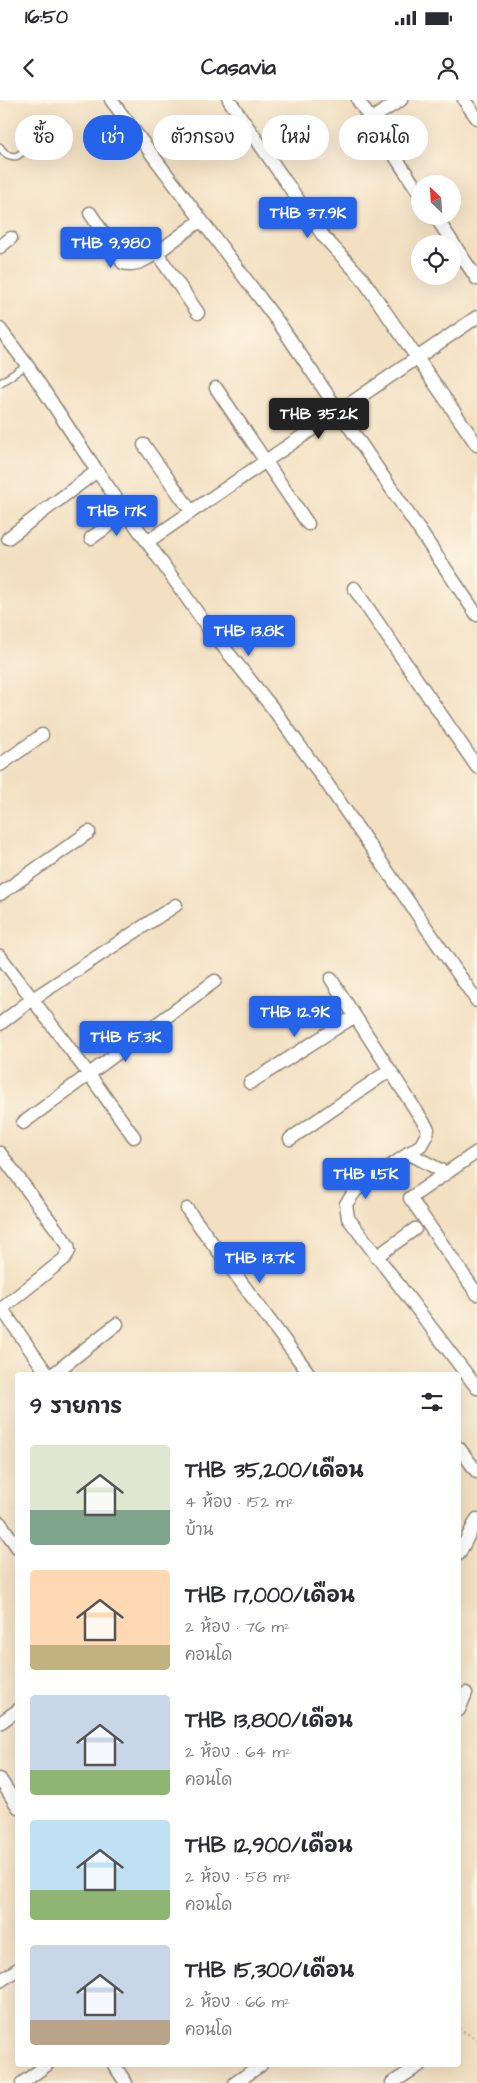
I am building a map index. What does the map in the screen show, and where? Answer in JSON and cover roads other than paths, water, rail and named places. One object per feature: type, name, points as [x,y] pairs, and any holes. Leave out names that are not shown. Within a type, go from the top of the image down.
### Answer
[{"type":"street","points":[[111,100],[281,326],[477,615]]},
{"type":"street","points":[[229,100],[310,219],[357,272],[477,445]]},
{"type":"street","points":[[358,100],[368,115]]},
{"type":"street","points":[[377,115],[401,100]]},
{"type":"street","points":[[464,100],[477,118]]},
{"type":"street","points":[[398,160],[411,180]]},
{"type":"street","points":[[90,213],[124,263],[130,265],[140,263],[157,253],[201,220]]},
{"type":"street","points":[[441,225],[477,279]]},
{"type":"street","points":[[0,247],[11,238]]},
{"type":"street","points":[[157,253],[198,313]]},
{"type":"street","points":[[147,542],[477,317]]},
{"type":"street","points":[[0,329],[27,365],[97,471],[206,625],[274,710],[323,778],[477,1001]]},
{"type":"street","points":[[216,388],[308,524]]},
{"type":"street","points":[[144,444],[191,511]]},
{"type":"street","points":[[8,538],[97,471]]},
{"type":"street","points":[[91,538],[127,513]]},
{"type":"street","points":[[354,588],[477,767]]},
{"type":"street","points":[[0,764],[42,735]]},
{"type":"street","points":[[0,894],[89,832]]},
{"type":"street","points":[[0,1024],[31,1000],[176,905]]},
{"type":"street","points":[[0,956],[134,1137]]},
{"type":"street","points":[[331,979],[428,1129],[428,1134],[421,1144],[356,1190],[346,1204],[348,1218],[477,1388]]},
{"type":"street","points":[[23,1123],[88,1073],[215,981]]},
{"type":"street","points":[[250,1083],[355,1016]]},
{"type":"street","points":[[290,1139],[390,1070]]},
{"type":"street","points":[[0,1152],[68,1244],[69,1251],[64,1259],[1,1309],[48,1372]]},
{"type":"street","points":[[477,1152],[412,1196],[410,1201],[477,1294]]},
{"type":"street","points":[[408,1154],[446,1173]]},
{"type":"street","points":[[187,1209],[308,1372]]},
{"type":"street","points":[[376,1257],[415,1230]]},
{"type":"street","points":[[54,1372],[117,1324]]},
{"type":"street","points":[[461,1451],[477,1472]]},
{"type":"street","points":[[461,1550],[477,1520]]},
{"type":"street","points":[[0,1523],[15,1544]]},
{"type":"street","points":[[461,1706],[467,1693]]},
{"type":"street","points":[[0,1723],[15,1712]]},
{"type":"street","points":[[0,1779],[15,1802]]},
{"type":"street","points":[[0,1981],[15,1971]]},
{"type":"street","points":[[22,2083],[44,2067]]},
{"type":"street","points":[[115,2067],[126,2083]]},
{"type":"street","points":[[236,2083],[258,2067]]},
{"type":"street","points":[[392,2083],[417,2067]]},
{"type":"lane","points":[[0,147],[5,154],[15,156]]},
{"type":"lane","points":[[0,382],[27,365]]}]
